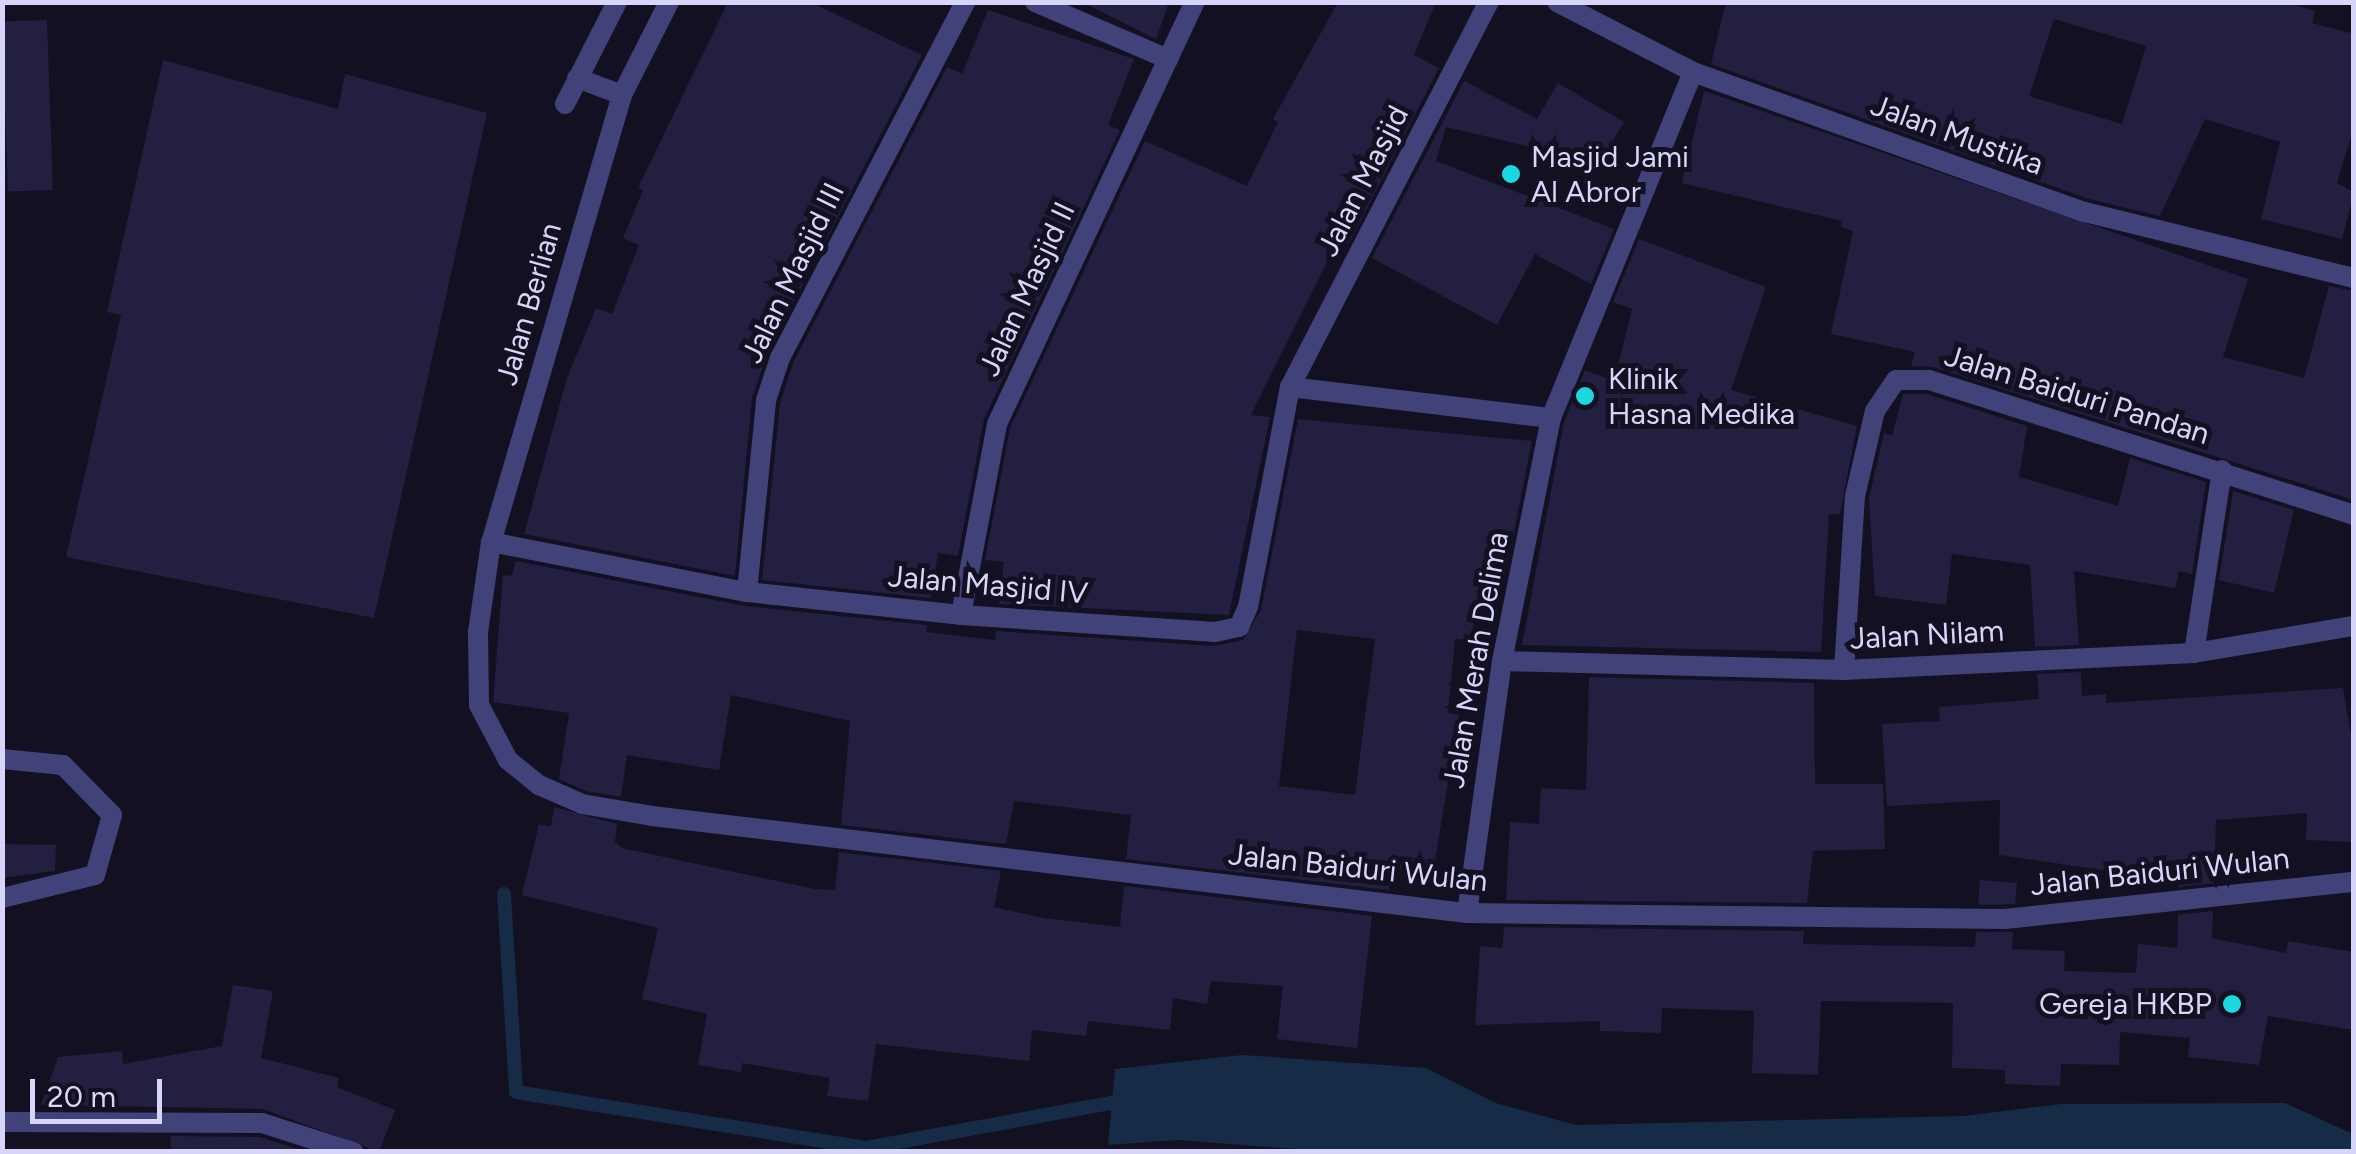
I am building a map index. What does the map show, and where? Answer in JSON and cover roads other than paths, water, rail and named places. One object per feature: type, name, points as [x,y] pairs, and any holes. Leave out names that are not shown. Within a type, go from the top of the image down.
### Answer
[{"type":"street","points":[[566,104],[618,2]]},
{"type":"street","name":"Jalan Berlian","points":[[478,632],[491,542],[622,95],[669,2]]},
{"type":"street","name":"Jalan Masjid III","points":[[747,592],[766,400],[780,358],[966,2]]},
{"type":"street","points":[[1036,2],[1168,58]]},
{"type":"street","name":"Jalan Masjid II","points":[[961,615],[997,424],[1194,2]]},
{"type":"street","name":"Jalan Masjid","points":[[1290,388],[1489,2]]},
{"type":"street","name":"Jalan Mustika","points":[[1557,2],[1693,72],[2085,212],[2354,278]]},
{"type":"street","name":"Jalan Merah Delima","points":[[1466,914],[1502,660],[1551,418],[1693,72]]},
{"type":"street","points":[[577,78],[622,95]]},
{"type":"street","name":"Jalan Baiduri Pandan","points":[[1844,670],[1854,496],[1875,411],[1896,380],[1929,380],[2354,515]]},
{"type":"street","points":[[1290,388],[1551,418]]},
{"type":"street","name":"Jalan Masjid IV","points":[[491,542],[747,592],[961,615],[1216,632],[1238,627],[1248,607],[1290,388]]},
{"type":"street","points":[[2194,653],[2222,470]]},
{"type":"street","name":"Jalan Nilam","points":[[1502,660],[1844,670],[2194,653],[2354,626]]},
{"type":"street","name":"Jalan Baiduri Wulan","points":[[478,632],[480,705],[495,742],[538,785],[582,804],[1466,914],[2006,919],[2354,882]]},
{"type":"street","points":[[2,759],[63,766],[112,815],[95,875],[2,898]]},
{"type":"street","points":[[2,1122],[262,1124],[353,1152]]},
{"type":"water","points":[[1242,1055],[1426,1068],[1496,1103],[1576,1125],[1963,1116],[2061,1104],[2285,1103],[2353,1134],[2353,1151],[1337,1152],[1177,1140],[1108,1145],[1115,1069]]},
{"type":"waterway","points":[[504,894],[516,1092],[866,1148],[1128,1100]]},
{"type":"place","name":"Masjid Jami Al Abror","points":[[1511,174]]},
{"type":"place","name":"Klinik Hasna Medika","points":[[1585,396]]},
{"type":"place","name":"Gereja HKBP","points":[[2232,1004]]}]
